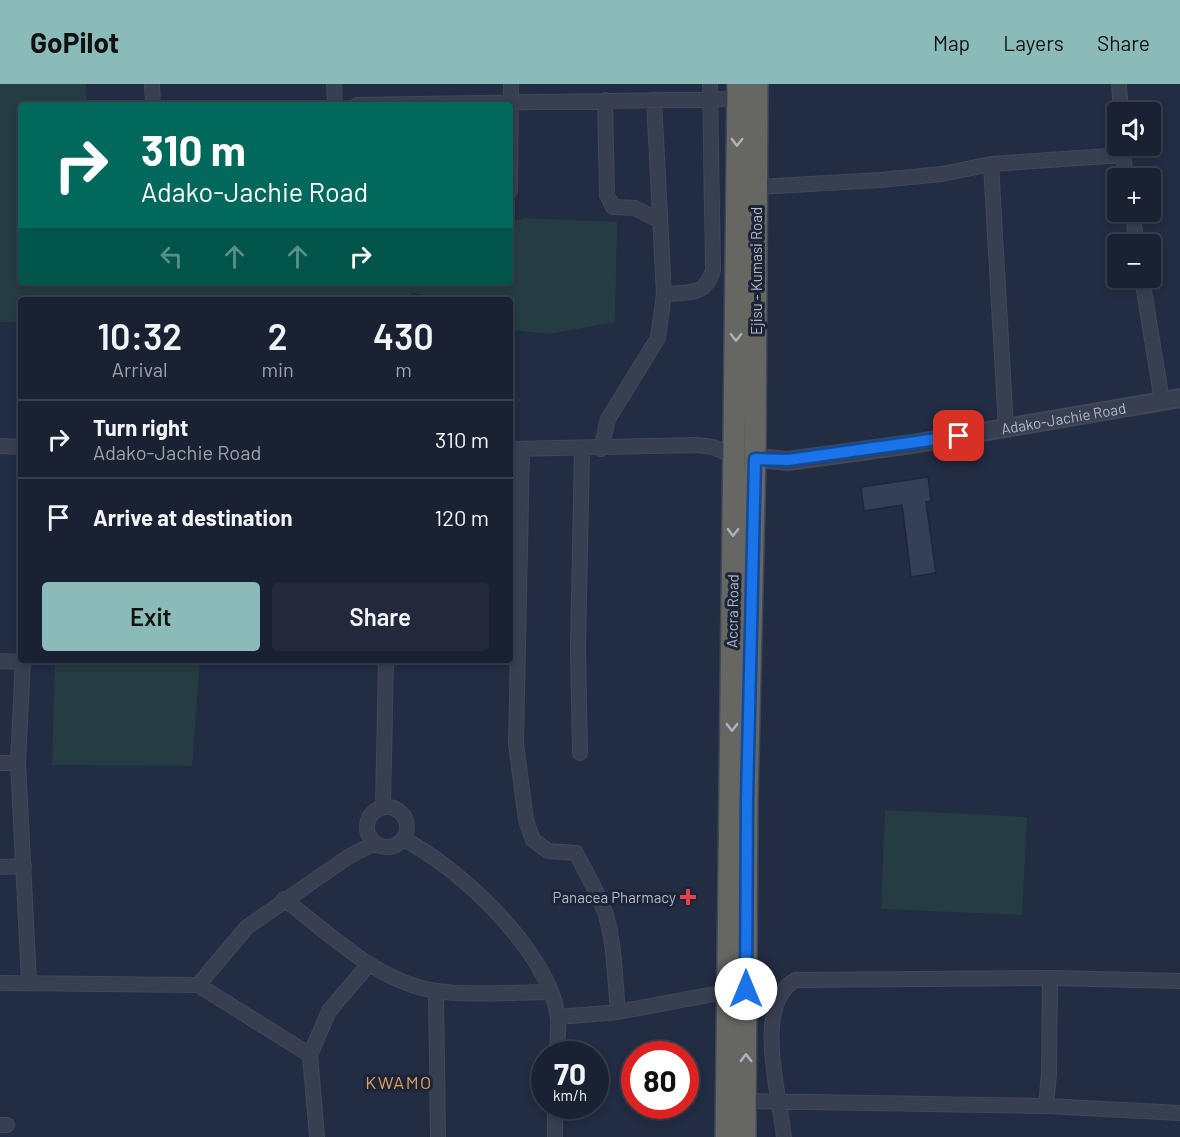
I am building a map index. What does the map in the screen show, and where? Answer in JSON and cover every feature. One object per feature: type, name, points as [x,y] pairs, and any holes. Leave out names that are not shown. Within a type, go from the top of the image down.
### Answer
[{"type":"highway","name":"Ejisu - Kumasi Road","points":[[745,457],[757,187],[757,84]]},
{"type":"highway","points":[[726,1137],[737,990],[747,799],[745,457],[738,92]]},
{"type":"highway","points":[[737,990],[746,1101],[745,1137]]},
{"type":"street","points":[[152,84],[153,102]]},
{"type":"street","points":[[334,84],[335,102]]},
{"type":"street","points":[[512,84],[513,101]]},
{"type":"street","points":[[664,294],[698,291],[709,283],[713,270],[710,84]]},
{"type":"street","points":[[1122,102],[1124,85]]},
{"type":"street","points":[[474,102],[710,99],[738,92]]},
{"type":"street","points":[[605,100],[607,195],[614,207],[635,208],[660,221]]},
{"type":"street","points":[[601,449],[608,419],[658,338],[664,294],[654,100]]},
{"type":"street","points":[[757,187],[942,174],[991,164],[1107,152]]},
{"type":"street","points":[[991,164],[1006,429]]},
{"type":"street","points":[[1144,288],[1162,401]]},
{"type":"street","name":"Adako-Jachie Road","points":[[745,457],[788,460],[1006,429],[1180,398]]},
{"type":"street","points":[[618,1012],[614,953],[605,914],[591,883],[576,853],[548,851],[533,840],[526,820],[516,744],[516,449],[601,449],[698,445],[745,457]]},
{"type":"street","points":[[0,446],[18,447]]},
{"type":"street","points":[[580,753],[578,648],[582,449]]},
{"type":"street","points":[[0,661],[18,661]]},
{"type":"street","points":[[23,663],[18,762],[29,982]]},
{"type":"street","points":[[383,807],[386,663]]},
{"type":"street","points":[[0,763],[18,762]]},
{"type":"street","points":[[391,807],[404,816],[406,831],[403,838],[390,847],[375,843],[369,837],[367,822],[376,809],[391,807]]},
{"type":"street","points":[[403,838],[439,861],[513,928],[538,967],[550,993],[558,1017],[557,1041]]},
{"type":"street","points":[[198,985],[247,927],[284,899],[348,857],[375,843]]},
{"type":"street","points":[[0,867],[24,866]]},
{"type":"street","points":[[284,899],[369,964],[407,983],[436,991],[550,993]]},
{"type":"street","points":[[316,1137],[310,1055],[329,1011],[369,964]]},
{"type":"street","points":[[1046,1106],[1049,1073],[1050,978]]},
{"type":"street","points":[[784,1137],[781,1103],[773,1074],[771,1041],[774,1007],[786,984],[796,980],[1050,978],[1180,981]]},
{"type":"street","points":[[0,983],[198,985],[310,1055]]},
{"type":"street","points":[[558,1017],[618,1012],[737,990]]},
{"type":"street","points":[[436,991],[438,1137]]},
{"type":"street","points":[[746,1101],[1046,1106],[1180,1113]]},
{"type":"street","points":[[555,1119],[555,1137]]},
{"type":"green space","points":[[0,84],[86,84],[87,100],[18,102],[18,285],[513,285],[513,221],[524,218],[617,222],[615,322],[550,334],[513,330],[513,297],[437,297],[413,293],[404,297],[18,297],[18,322],[0,322]]},
{"type":"green space","points":[[55,663],[200,663],[192,766],[52,765]]},
{"type":"green space","points":[[885,810],[1027,817],[1022,915],[881,909]]},
{"type":"building","points":[[928,477],[931,501],[926,502],[936,573],[911,577],[902,505],[864,511],[861,487]]},
{"type":"place","name":"Panacea Pharmacy","points":[[688,897]]},
{"type":"district","name":"KWAMO","points":[[399,1082]]},
{"type":"route","points":[[746,989],[747,799],[755,459],[788,460],[959,436]]}]
